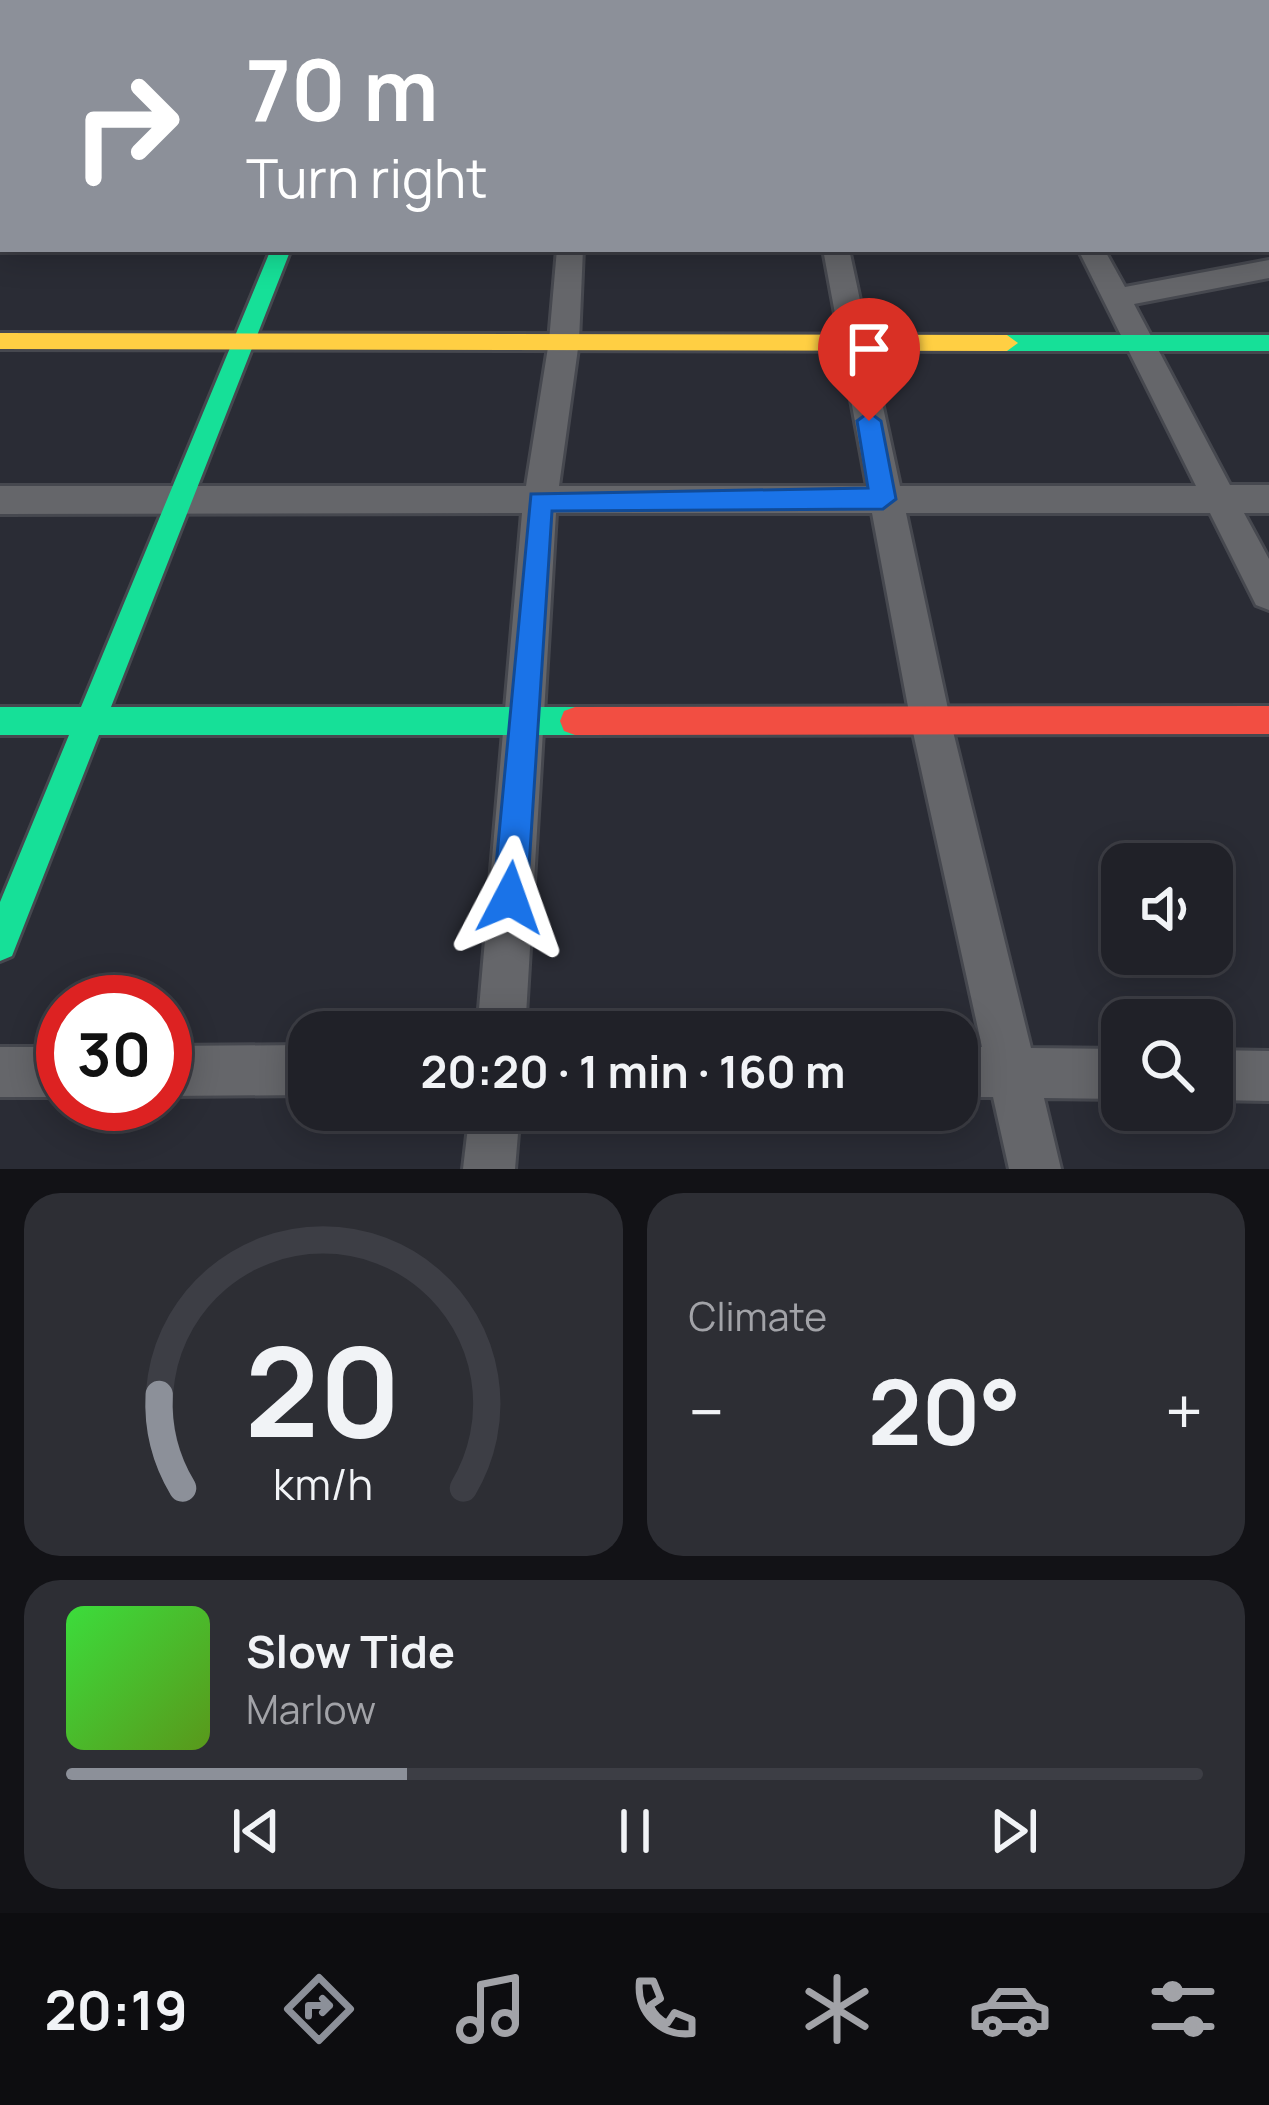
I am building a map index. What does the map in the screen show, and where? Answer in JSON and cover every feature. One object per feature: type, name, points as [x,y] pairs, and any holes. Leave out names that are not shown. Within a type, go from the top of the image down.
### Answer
[{"type":"street","points":[[0,944],[280,252]]},
{"type":"street","points":[[502,1011],[540,501],[564,340],[570,252]]},
{"type":"street","points":[[837,252],[931,723],[1036,1169]]},
{"type":"street","points":[[1093,252],[1269,594]]},
{"type":"street","points":[[1118,298],[1269,269]]},
{"type":"street","points":[[0,341],[1269,343]]},
{"type":"street","points":[[0,500],[1269,499]]},
{"type":"street","points":[[0,721],[1269,720]]},
{"type":"street","points":[[192,1071],[288,1070]]},
{"type":"street","points":[[0,1072],[36,1072]]},
{"type":"street","points":[[978,1072],[1101,1074]]},
{"type":"street","points":[[1233,1075],[1269,1076]]},
{"type":"street","points":[[489,1169],[493,1131]]},
{"type":"traffic: fast","points":[[0,944],[280,252]]},
{"type":"traffic: fast","points":[[1007,343],[1269,343]]},
{"type":"traffic: fast","points":[[0,721],[575,721]]},
{"type":"traffic: slow","points":[[0,341],[1007,343]]},
{"type":"traffic: jam","points":[[575,721],[1269,720]]},
{"type":"route","points":[[510,898],[540,501],[883,499],[869,421]]}]
